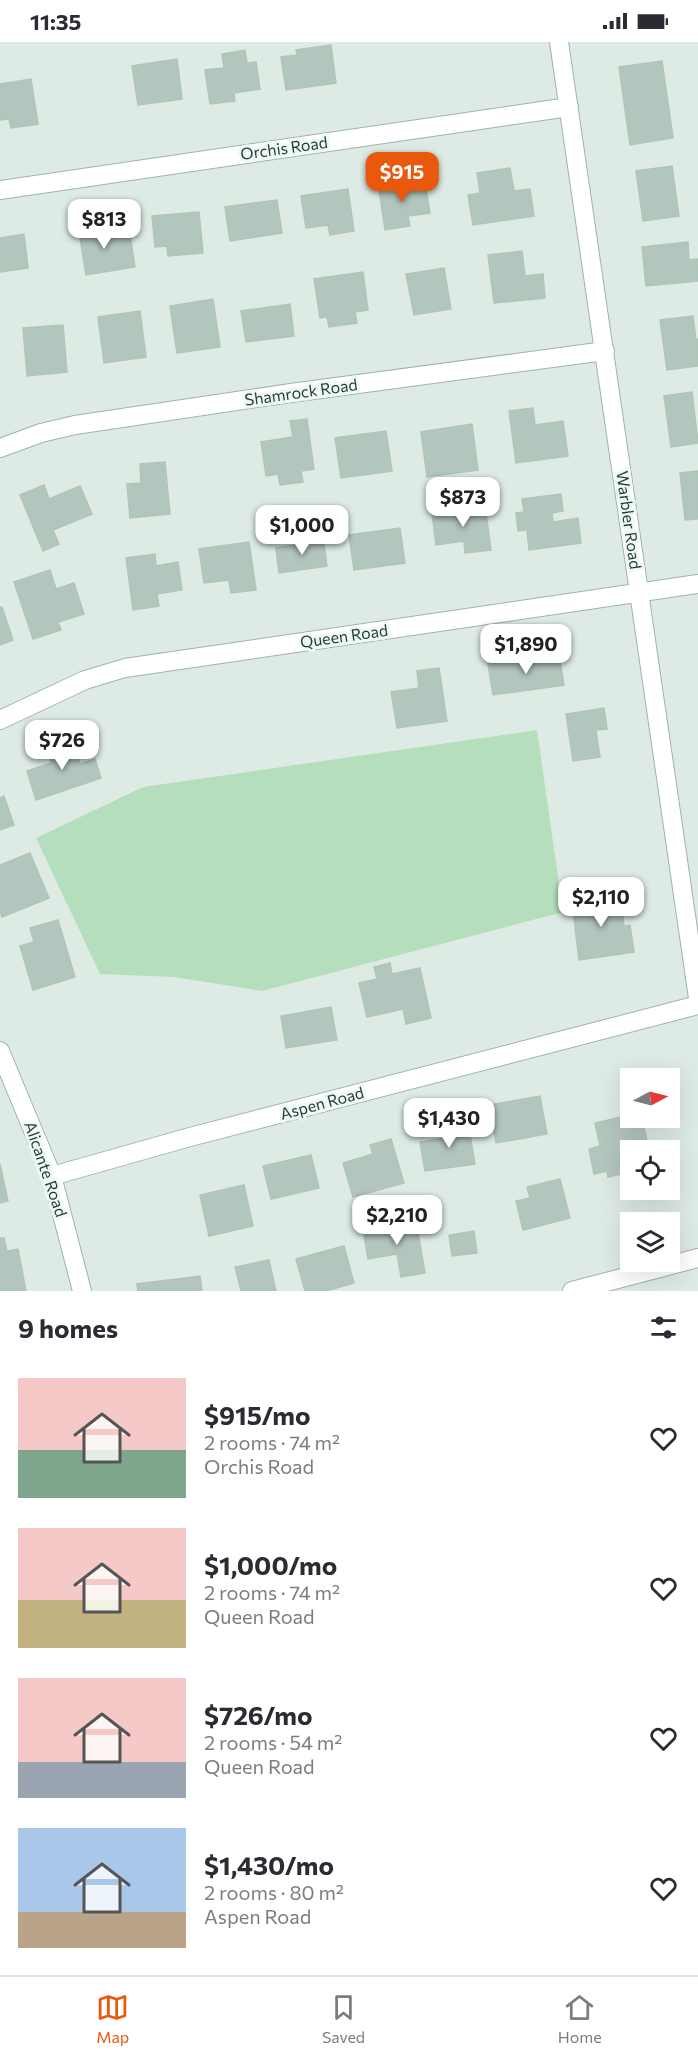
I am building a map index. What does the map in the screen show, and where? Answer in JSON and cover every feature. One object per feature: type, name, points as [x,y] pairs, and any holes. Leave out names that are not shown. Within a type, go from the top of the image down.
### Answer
[{"type":"street","name":"Warbler Road","points":[[559,42],[698,998]]},
{"type":"street","name":"Orchis Road","points":[[0,190],[569,107]]},
{"type":"street","name":"Shamrock Road","points":[[0,448],[41,433],[75,425],[604,351]]},
{"type":"street","name":"Queen Road","points":[[0,720],[85,680],[124,668],[698,584]]},
{"type":"street","name":"Aspen Road","points":[[52,1176],[201,1134],[698,1005]]},
{"type":"street","name":"Alicante Road","points":[[0,1051],[52,1176],[82,1291]]},
{"type":"street","points":[[572,1291],[698,1258]]},
{"type":"green space","points":[[537,730],[563,912],[262,991],[174,977],[100,974],[36,838],[143,787]]},
{"type":"building","points":[[331,45],[336,83],[286,90],[281,57],[297,55],[296,50]]},
{"type":"building","points":[[245,50],[247,63],[256,62],[260,89],[234,93],[235,101],[210,104],[205,70],[224,68],[222,54]]},
{"type":"building","points":[[177,59],[182,99],[138,105],[132,66]]},
{"type":"building","points":[[662,61],[673,138],[630,145],[619,67]]},
{"type":"building","points":[[31,79],[38,124],[11,128],[9,119],[0,120],[0,84]]},
{"type":"building","points":[[672,166],[679,216],[643,221],[636,171]]},
{"type":"building","points":[[510,168],[514,191],[530,189],[534,216],[473,225],[468,195],[480,193],[477,173]]},
{"type":"building","points":[[395,180],[396,186],[425,182],[430,213],[408,216],[410,226],[385,230],[378,183]]},
{"type":"building","points":[[348,189],[354,231],[330,235],[328,225],[306,228],[301,196]]},
{"type":"building","points":[[277,200],[282,233],[230,241],[225,207]]},
{"type":"building","points":[[199,212],[203,253],[168,256],[167,246],[155,247],[152,216]]},
{"type":"building","points":[[101,221],[104,240],[130,235],[135,267],[86,275],[78,225]]},
{"type":"building","points":[[24,234],[28,268],[0,272],[0,238]]},
{"type":"building","points":[[688,242],[689,260],[698,259],[698,281],[646,286],[642,247]]},
{"type":"building","points":[[522,251],[525,276],[543,274],[545,298],[494,303],[488,255]]},
{"type":"building","points":[[444,268],[451,309],[414,315],[406,274]]},
{"type":"building","points":[[363,272],[368,310],[355,312],[357,323],[329,327],[327,317],[320,318],[314,279]]},
{"type":"building","points":[[213,299],[220,347],[177,353],[170,306]]},
{"type":"building","points":[[290,304],[294,336],[246,342],[241,311]]},
{"type":"building","points":[[140,311],[146,357],[104,363],[98,317]]},
{"type":"building","points":[[693,316],[696,340],[698,339],[698,366],[667,370],[660,320]]},
{"type":"building","points":[[63,325],[67,372],[27,376],[23,328]]},
{"type":"building","points":[[692,392],[698,443],[671,447],[664,396]]},
{"type":"building","points":[[533,408],[535,425],[563,421],[568,456],[516,463],[509,411]]},
{"type":"building","points":[[307,419],[314,469],[301,471],[303,482],[280,485],[278,474],[266,476],[261,442],[293,437],[290,421]]},
{"type":"building","points":[[472,424],[478,470],[427,477],[421,432]]},
{"type":"building","points":[[386,431],[392,471],[341,478],[335,438]]},
{"type":"building","points":[[165,462],[170,514],[130,518],[127,484],[141,483],[140,464]]},
{"type":"building","points":[[698,471],[698,519],[685,520],[680,473]]},
{"type":"building","points":[[44,485],[49,499],[80,486],[92,514],[53,530],[59,544],[43,551],[20,495]]},
{"type":"building","points":[[561,494],[563,511],[552,513],[553,522],[578,518],[581,543],[529,550],[527,530],[518,531],[516,513],[524,512],[522,499]]},
{"type":"building","points":[[485,505],[491,550],[465,553],[464,541],[436,545],[432,513]]},
{"type":"building","points":[[400,528],[405,563],[354,570],[349,535]]},
{"type":"building","points":[[323,536],[327,566],[279,573],[276,548],[303,544],[303,539]]},
{"type":"building","points":[[249,542],[256,590],[231,593],[229,580],[204,583],[199,549]]},
{"type":"building","points":[[155,554],[156,566],[178,562],[182,590],[157,594],[159,606],[133,610],[126,558]]},
{"type":"building","points":[[50,570],[56,589],[74,583],[84,614],[58,622],[61,630],[33,639],[14,582]]},
{"type":"building","points":[[2,607],[13,640],[0,645],[0,608]]},
{"type":"building","points":[[559,654],[564,685],[493,695],[488,664]]},
{"type":"building","points":[[439,668],[447,721],[397,728],[391,692],[419,688],[417,671]]},
{"type":"building","points":[[604,708],[607,729],[596,730],[600,757],[573,761],[566,714]]},
{"type":"building","points":[[72,738],[80,764],[95,759],[101,778],[36,800],[27,771],[51,763],[46,746]]},
{"type":"building","points":[[4,796],[14,825],[0,830],[0,798]]},
{"type":"building","points":[[30,853],[49,898],[2,917],[0,865]]},
{"type":"building","points":[[620,895],[624,926],[630,925],[634,952],[579,960],[572,902]]},
{"type":"building","points":[[58,920],[75,977],[33,990],[20,946],[34,942],[30,928]]},
{"type":"building","points":[[390,963],[392,974],[420,968],[431,1018],[406,1024],[403,1009],[367,1017],[359,983],[377,979],[374,967]]},
{"type":"building","points":[[331,1007],[337,1040],[286,1048],[281,1016]]},
{"type":"building","points":[[540,1096],[547,1134],[496,1143],[489,1105]]},
{"type":"building","points":[[620,1117],[620,1128],[644,1128],[647,1140],[620,1140],[620,1174],[608,1177],[607,1171],[594,1174],[589,1149],[600,1146],[595,1123]]},
{"type":"building","points":[[468,1122],[475,1164],[425,1171],[420,1142],[445,1138],[443,1126]]},
{"type":"building","points":[[391,1139],[404,1183],[353,1197],[343,1163],[373,1154],[370,1145]]},
{"type":"building","points":[[311,1155],[319,1188],[271,1199],[263,1166]]},
{"type":"building","points":[[0,1164],[8,1201],[0,1203]]},
{"type":"building","points":[[560,1179],[570,1218],[523,1230],[516,1201],[530,1198],[527,1187]]},
{"type":"building","points":[[244,1185],[253,1226],[209,1236],[200,1195]]},
{"type":"building","points":[[416,1220],[425,1273],[401,1277],[397,1254],[368,1259],[363,1229]]},
{"type":"building","points":[[474,1231],[477,1253],[452,1256],[449,1235]]},
{"type":"building","points":[[0,1238],[4,1238],[7,1251],[18,1249],[26,1291],[0,1291]]},
{"type":"building","points":[[344,1246],[354,1283],[326,1291],[305,1291],[296,1259]]},
{"type":"building","points":[[269,1260],[276,1291],[241,1291],[235,1267]]},
{"type":"building","points":[[200,1276],[202,1291],[138,1291],[137,1284]]}]
